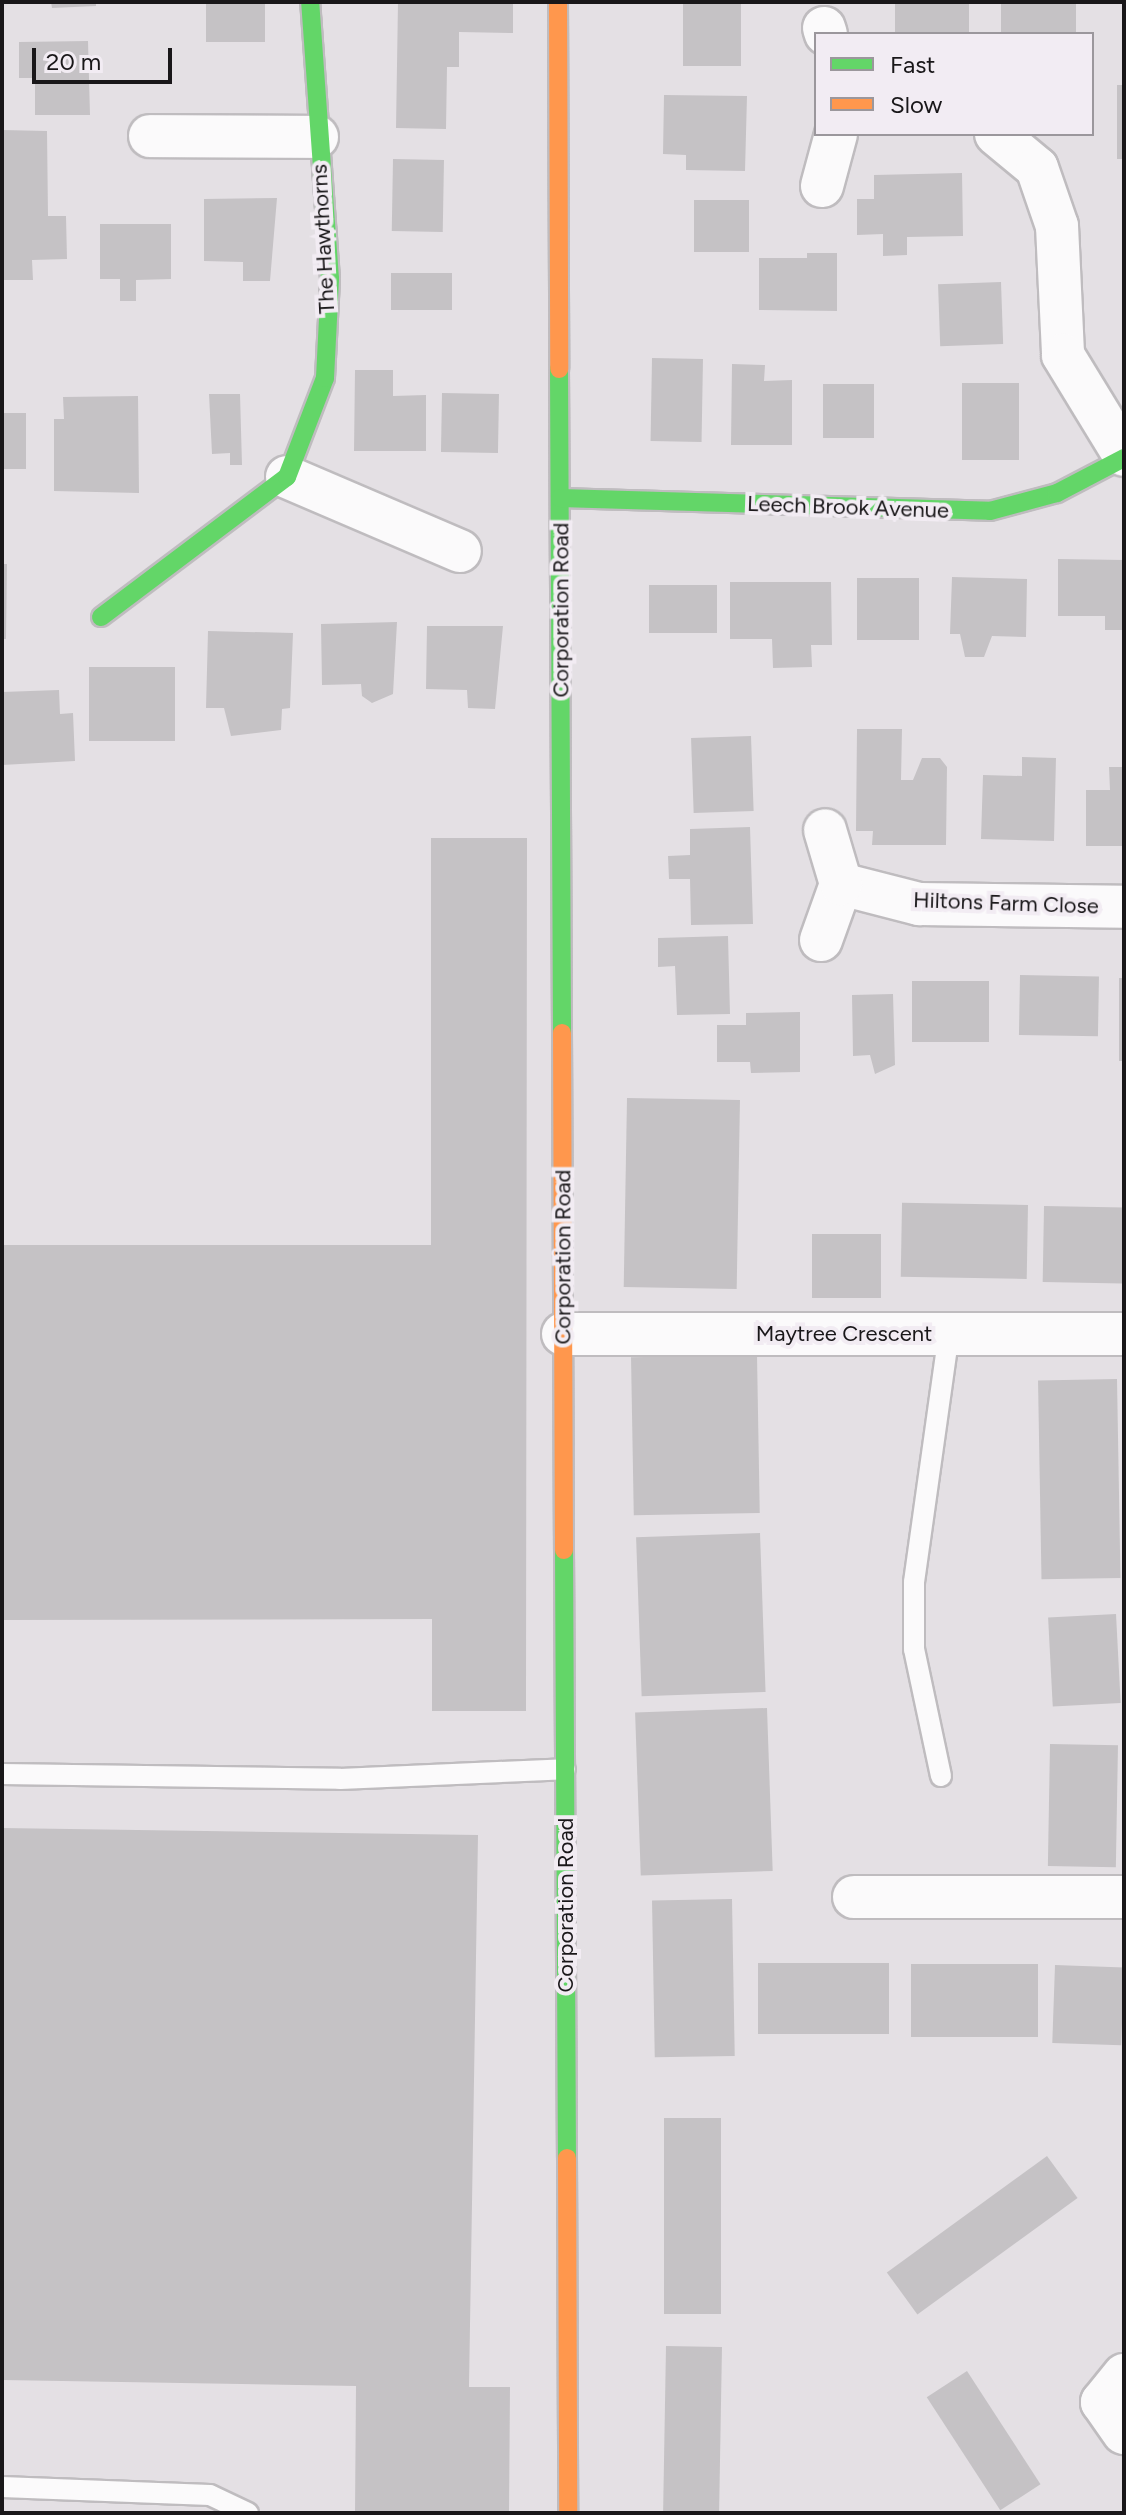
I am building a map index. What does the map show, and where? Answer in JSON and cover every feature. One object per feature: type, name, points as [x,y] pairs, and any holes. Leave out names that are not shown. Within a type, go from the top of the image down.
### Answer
[{"type":"street","name":"The Hawthorns","points":[[287,477],[325,378],[330,279],[317,137],[310,2]]},
{"type":"street","name":"Corporation Road","points":[[558,2],[568,2513]]},
{"type":"street","points":[[150,136],[317,137]]},
{"type":"street","points":[[822,186],[835,136]]},
{"type":"street","points":[[998,136],[1037,168],[1057,226],[1063,355],[1124,456]]},
{"type":"street","name":"Leech Brook Avenue","points":[[560,498],[990,511],[1057,493],[1124,456]]},
{"type":"street","points":[[101,617],[287,477],[460,551]]},
{"type":"street","points":[[821,940],[841,884],[825,830]]},
{"type":"street","name":"Hiltons Farm Close","points":[[841,884],[919,904],[1124,907]]},
{"type":"street","name":"Maytree Crescent","points":[[563,1334],[1124,1334]]},
{"type":"street","points":[[854,1897],[1124,1897]]},
{"type":"street","points":[[1124,2375],[1102,2402],[1124,2433]]},
{"type":"lane","points":[[941,1776],[914,1649],[914,1582],[949,1334]]},
{"type":"lane","points":[[2,1774],[340,1779],[565,1769]]},
{"type":"lane","points":[[2,2487],[210,2495],[248,2513]]},
{"type":"building","points":[[51,2],[96,2],[96,6],[52,8]]},
{"type":"building","points":[[206,2],[265,2],[265,42],[206,42]]},
{"type":"building","points":[[398,2],[513,2],[513,33],[459,32],[459,67],[447,67],[446,129],[396,128]]},
{"type":"building","points":[[683,2],[741,2],[741,66],[683,66]]},
{"type":"building","points":[[895,2],[969,2],[969,32],[895,32]]},
{"type":"building","points":[[1001,2],[1076,2],[1076,32],[1001,32]]},
{"type":"building","points":[[88,41],[90,115],[35,115],[35,78],[19,78],[19,42]]},
{"type":"building","points":[[1117,85],[1124,85],[1124,159],[1117,159]]},
{"type":"building","points":[[664,95],[747,96],[745,171],[686,170],[686,155],[663,154]]},
{"type":"building","points":[[2,130],[47,131],[48,216],[66,216],[67,259],[32,260],[33,280],[2,280]]},
{"type":"building","points":[[393,159],[444,160],[443,232],[392,231]]},
{"type":"building","points":[[962,173],[963,236],[907,237],[907,255],[883,256],[883,234],[857,235],[857,199],[874,199],[874,175]]},
{"type":"building","points":[[277,198],[270,281],[243,281],[243,262],[204,261],[204,199]]},
{"type":"building","points":[[694,200],[749,200],[749,252],[694,252]]},
{"type":"building","points":[[100,224],[171,224],[171,279],[136,280],[136,301],[120,301],[120,279],[100,279]]},
{"type":"building","points":[[807,253],[837,253],[837,311],[759,310],[759,258],[807,258]]},
{"type":"building","points":[[391,273],[452,273],[452,310],[391,310]]},
{"type":"building","points":[[1001,282],[1003,344],[940,346],[938,284]]},
{"type":"building","points":[[652,358],[703,359],[702,442],[651,441]]},
{"type":"building","points":[[732,364],[765,365],[764,381],[792,380],[792,445],[731,445]]},
{"type":"building","points":[[355,370],[393,370],[393,396],[426,395],[426,451],[354,451]]},
{"type":"building","points":[[962,383],[1019,383],[1019,460],[962,460]]},
{"type":"building","points":[[823,384],[874,384],[874,438],[823,438]]},
{"type":"building","points":[[442,393],[499,394],[498,453],[441,452]]},
{"type":"building","points":[[209,394],[240,394],[242,465],[230,465],[230,453],[212,454]]},
{"type":"building","points":[[138,396],[139,493],[54,491],[54,419],[64,419],[63,397]]},
{"type":"building","points":[[2,413],[26,413],[26,469],[2,469]]},
{"type":"building","points":[[1058,559],[1124,560],[1124,630],[1105,630],[1105,616],[1058,616]]},
{"type":"building","points":[[2,564],[7,564],[6,639],[2,639]]},
{"type":"building","points":[[952,577],[1027,579],[1026,637],[992,636],[984,657],[965,657],[960,634],[950,634]]},
{"type":"building","points":[[857,578],[919,578],[919,640],[857,640]]},
{"type":"building","points":[[730,582],[831,582],[832,645],[811,645],[812,667],[773,668],[772,639],[730,639]]},
{"type":"building","points":[[649,585],[717,585],[717,633],[649,633]]},
{"type":"building","points":[[397,622],[393,694],[372,703],[362,696],[361,684],[322,685],[321,624]]},
{"type":"building","points":[[427,626],[503,626],[495,709],[468,708],[467,690],[426,689]]},
{"type":"building","points":[[208,631],[293,633],[290,708],[282,709],[281,730],[231,736],[224,708],[206,708]]},
{"type":"building","points":[[89,667],[175,667],[175,741],[89,741]]},
{"type":"building","points":[[59,690],[60,714],[73,713],[75,761],[2,765],[2,692]]},
{"type":"building","points":[[857,729],[902,729],[901,780],[913,780],[922,758],[940,758],[947,767],[946,845],[872,845],[873,831],[856,831]]},
{"type":"building","points":[[751,736],[754,811],[694,813],[691,738]]},
{"type":"building","points":[[1022,757],[1056,758],[1054,841],[981,839],[983,775],[1022,776]]},
{"type":"building","points":[[1109,767],[1124,767],[1124,846],[1086,846],[1086,790],[1110,790]]},
{"type":"building","points":[[750,827],[753,924],[691,925],[690,879],[669,879],[668,856],[690,855],[690,829]]},
{"type":"building","points":[[431,838],[527,838],[526,1711],[432,1711],[432,1619],[2,1620],[2,1245],[431,1245]]},
{"type":"building","points":[[728,936],[730,1014],[677,1015],[675,966],[658,967],[658,938]]},
{"type":"building","points":[[1020,975],[1099,976],[1098,1036],[1019,1035]]},
{"type":"building","points":[[1119,978],[1124,978],[1124,1061],[1119,1061]]},
{"type":"building","points":[[912,981],[989,981],[989,1042],[912,1042]]},
{"type":"building","points":[[893,994],[895,1065],[875,1074],[870,1055],[853,1056],[852,995]]},
{"type":"building","points":[[800,1012],[800,1072],[751,1073],[750,1062],[717,1062],[717,1025],[746,1025],[746,1013]]},
{"type":"building","points":[[627,1098],[740,1100],[737,1289],[624,1287]]},
{"type":"building","points":[[902,1203],[1028,1205],[1027,1279],[901,1277]]},
{"type":"building","points":[[1044,1206],[1124,1207],[1123,1283],[1043,1282]]},
{"type":"building","points":[[812,1234],[881,1234],[881,1298],[812,1298]]},
{"type":"building","points":[[757,1355],[760,1513],[634,1515],[631,1357]]},
{"type":"building","points":[[1117,1379],[1120,1578],[1041,1579],[1038,1380]]},
{"type":"building","points":[[760,1533],[766,1692],[642,1696],[636,1537]]},
{"type":"building","points":[[1116,1614],[1121,1703],[1053,1706],[1048,1618]]},
{"type":"building","points":[[767,1708],[773,1871],[641,1876],[635,1713]]},
{"type":"building","points":[[1050,1744],[1118,1745],[1116,1867],[1048,1866]]},
{"type":"building","points":[[2,1828],[478,1835],[469,2387],[510,2387],[509,2513],[355,2513],[356,2386],[2,2380]]},
{"type":"building","points":[[732,1899],[735,2056],[655,2057],[652,1900]]},
{"type":"building","points":[[758,1963],[889,1963],[889,2034],[758,2034]]},
{"type":"building","points":[[911,1964],[1038,1964],[1038,2037],[911,2037]]},
{"type":"building","points":[[1055,1965],[1124,1967],[1121,2045],[1052,2043]]},
{"type":"building","points":[[664,2118],[721,2118],[721,2314],[664,2314]]},
{"type":"building","points":[[1047,2156],[1078,2198],[917,2314],[887,2272]]},
{"type":"building","points":[[666,2346],[722,2347],[719,2513],[663,2513]]},
{"type":"building","points":[[967,2371],[1041,2484],[1000,2510],[927,2397]]},
{"type":"traffic: fast","points":[[101,617],[287,477],[325,378],[330,279],[310,2]]},
{"type":"traffic: fast","points":[[559,369],[562,1033]]},
{"type":"traffic: fast","points":[[560,498],[990,511],[1057,493],[1124,458]]},
{"type":"traffic: fast","points":[[564,1550],[567,2158]]},
{"type":"traffic: slow","points":[[558,2],[559,369]]},
{"type":"traffic: slow","points":[[562,1033],[564,1550]]},
{"type":"traffic: slow","points":[[567,2158],[568,2513]]}]
